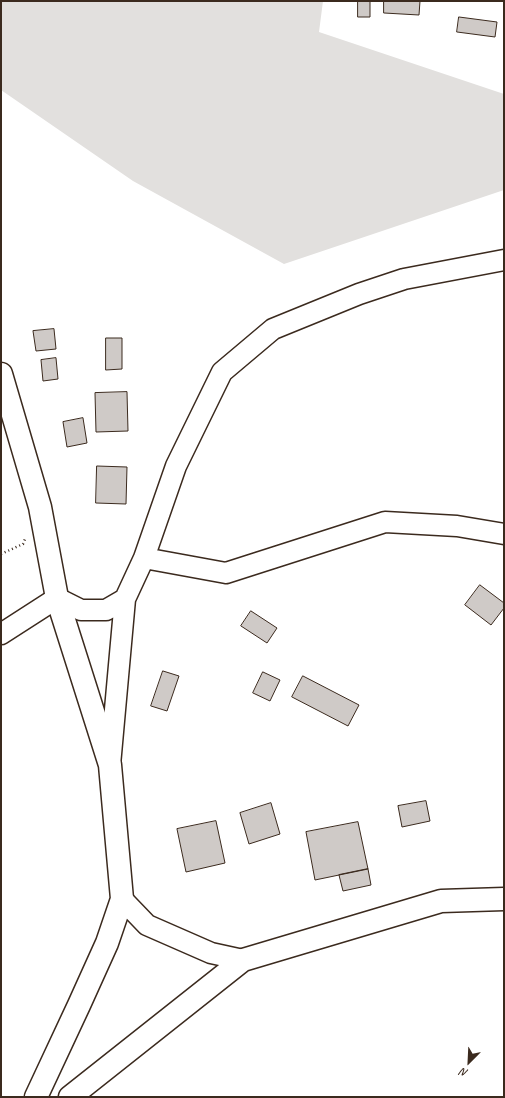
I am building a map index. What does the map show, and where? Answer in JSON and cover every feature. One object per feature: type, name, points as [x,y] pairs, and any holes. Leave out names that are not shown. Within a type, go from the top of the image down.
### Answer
[{"type":"street","points":[[36,1097],[104,950],[122,899],[110,765],[125,599],[144,558],[176,466],[222,372],[273,329],[359,294],[404,279],[504,260]]},
{"type":"street","points":[[1,374],[40,507],[57,598],[110,765]]},
{"type":"street","points":[[144,558],[226,573],[385,522],[457,526],[504,534]]},
{"type":"street","points":[[57,598],[82,610],[106,610],[125,599]]},
{"type":"street","points":[[1,634],[57,598]]},
{"type":"street","points":[[122,899],[147,925],[211,953],[243,960]]},
{"type":"street","points":[[70,1097],[243,960],[441,901],[504,899]]},
{"type":"shaded area","points":[[1,1],[323,1],[319,32],[504,94],[504,190],[284,264],[133,181],[1,90]]},
{"type":"building","points":[[358,1],[370,1],[370,17],[358,17]]},
{"type":"building","points":[[384,1],[420,1],[419,15],[384,13]]},
{"type":"building","points":[[459,17],[497,22],[495,37],[457,32]]},
{"type":"building","points":[[54,329],[56,349],[36,351],[33,331]]},
{"type":"building","points":[[106,338],[122,338],[122,369],[106,370]]},
{"type":"building","points":[[56,358],[58,379],[43,381],[41,360]]},
{"type":"building","points":[[127,392],[128,431],[96,432],[95,393]]},
{"type":"building","points":[[83,418],[87,443],[67,447],[63,422]]},
{"type":"building","points":[[97,466],[127,467],[126,504],[96,503]]},
{"type":"building","points":[[480,585],[504,603],[504,608],[491,625],[465,605]]},
{"type":"building","points":[[251,611],[277,628],[267,643],[241,626]]},
{"type":"building","points":[[163,671],[179,676],[167,711],[151,706]]},
{"type":"building","points":[[263,672],[280,680],[270,701],[253,693]]},
{"type":"building","points":[[303,676],[359,705],[348,726],[292,697]]},
{"type":"building","points":[[426,801],[430,821],[402,827],[398,806]]},
{"type":"building","points":[[271,803],[280,834],[249,844],[240,813]]},
{"type":"building","points":[[216,821],[225,863],[186,872],[177,829]]},
{"type":"building","points":[[358,822],[368,869],[315,880],[306,832]]},
{"type":"building","points":[[368,869],[371,885],[343,891],[339,875]]}]
